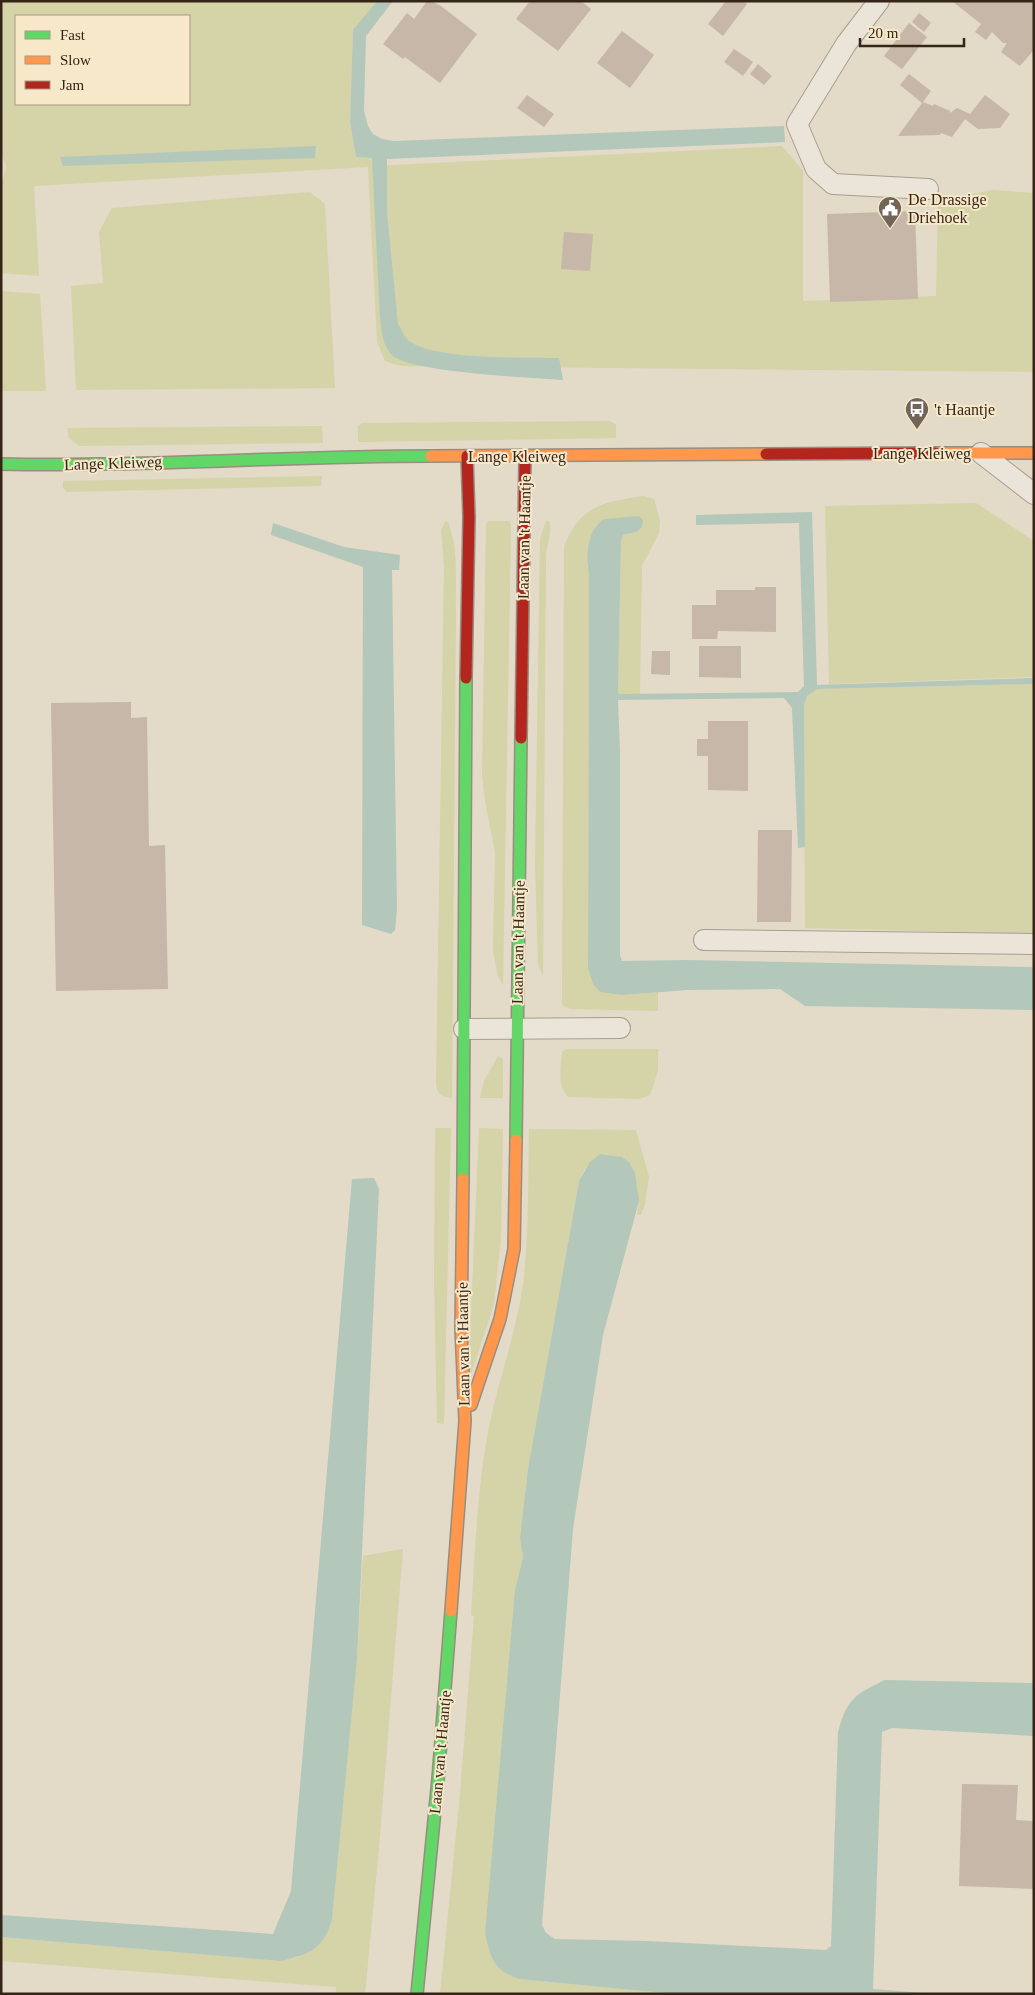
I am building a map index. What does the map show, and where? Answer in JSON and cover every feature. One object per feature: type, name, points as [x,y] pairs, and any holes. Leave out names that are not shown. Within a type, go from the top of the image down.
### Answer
[{"type":"street","name":"Lange Kleiweg","points":[[1,464],[51,465],[346,456],[1034,453]]},
{"type":"street","name":"Laan van 't Haantje","points":[[417,1994],[438,1778],[466,1421],[461,1328],[464,803],[469,517],[467,456]]},
{"type":"street","name":"Laan van 't Haantje","points":[[466,1421],[500,1319],[514,1248],[526,456]]},
{"type":"lane","points":[[879,1],[846,44],[797,124],[816,169],[833,184],[928,189]]},
{"type":"lane","points":[[981,453],[1034,494]]},
{"type":"lane","points":[[704,940],[1034,944]]},
{"type":"lane","points":[[464,1029],[620,1028]]},
{"type":"shaded area","points":[[1,1],[377,1],[353,31],[350,122],[356,157],[372,158],[373,166],[782,146],[803,171],[803,301],[936,296],[938,201],[992,190],[1034,193],[1034,372],[401,366],[385,361],[377,342],[368,167],[34,186],[39,276],[1,273],[1,188],[6,166],[1,154]]},
{"type":"shaded area","points":[[377,1],[393,1],[366,36],[364,111],[368,126],[373,134],[382,139],[394,141],[784,126],[785,142],[387,159],[387,213],[398,324],[406,338],[417,345],[434,351],[455,354],[559,358],[563,380],[447,370],[404,362],[389,352],[383,338],[380,318],[372,158],[356,157],[350,122],[353,30]]},
{"type":"shaded area","points":[[316,146],[315,158],[63,166],[60,157]]},
{"type":"shaded area","points":[[310,192],[325,204],[335,388],[76,390],[71,286],[103,283],[99,232],[112,208]]},
{"type":"shaded area","points":[[1,291],[40,294],[46,391],[1,391]]},
{"type":"shaded area","points":[[610,421],[616,425],[616,438],[358,442],[358,426],[362,423]]},
{"type":"shaded area","points":[[322,426],[323,443],[79,446],[69,438],[67,428]]},
{"type":"shaded area","points":[[322,476],[321,486],[67,492],[63,488],[63,481]]},
{"type":"shaded area","points":[[643,496],[654,499],[660,521],[659,533],[642,566],[640,694],[618,694],[621,541],[623,535],[636,532],[639,516],[635,517],[587,565],[589,576],[588,968],[622,995],[658,992],[658,1011],[571,1009],[562,1004],[564,547],[577,523],[594,508],[616,501]]},
{"type":"shaded area","points":[[976,503],[1034,541],[1034,677],[829,684],[825,506]]},
{"type":"shaded area","points":[[812,512],[817,685],[1034,678],[1034,684],[817,689],[807,696],[804,706],[805,847],[798,848],[792,708],[784,698],[618,700],[620,751],[620,955],[622,961],[687,960],[1034,967],[1034,1010],[805,1006],[780,989],[687,990],[622,995],[600,992],[593,984],[588,968],[588,552],[594,530],[604,519],[639,516],[643,520],[642,527],[636,532],[623,535],[621,541],[618,694],[798,692],[804,686],[799,523],[696,525],[696,515]]},
{"type":"shaded area","points":[[446,521],[448,522],[454,543],[456,577],[452,1098],[440,1094],[436,1082],[444,567],[441,530]]},
{"type":"shaded area","points":[[488,521],[510,521],[511,525],[503,985],[498,977],[493,951],[495,852],[482,774],[486,525]]},
{"type":"shaded area","points":[[546,521],[549,521],[550,529],[546,558],[543,976],[538,965],[535,865],[540,539]]},
{"type":"shaded area","points":[[273,523],[344,547],[400,555],[399,570],[392,570],[397,910],[395,930],[391,934],[362,925],[363,567],[271,535]]},
{"type":"shaded area","points":[[1034,684],[1034,934],[805,928],[804,706],[807,696],[817,689]]},
{"type":"shaded area","points":[[567,1049],[658,1049],[658,1071],[650,1095],[639,1099],[568,1097],[562,1087],[560,1076],[562,1052]]},
{"type":"shaded area","points":[[498,1056],[503,1059],[503,1098],[480,1098],[484,1081]]},
{"type":"shaded area","points":[[435,1128],[451,1128],[444,1424],[437,1423],[434,1281]]},
{"type":"shaded area","points":[[479,1128],[503,1129],[501,1238],[494,1304],[468,1384]]},
{"type":"shaded area","points":[[529,1129],[636,1130],[649,1177],[645,1204],[641,1215],[637,1215],[639,1201],[622,1157],[603,1154],[584,1170],[579,1181],[528,1469],[520,1538],[523,1557],[515,1590],[519,1979],[674,1994],[440,1994],[460,1794],[474,1616],[471,1615],[479,1497],[489,1427],[516,1320],[523,1284],[527,1226]]},
{"type":"shaded area","points":[[600,1154],[622,1157],[629,1162],[635,1173],[639,1201],[603,1335],[573,1529],[542,1925],[546,1933],[555,1939],[647,1941],[826,1950],[831,1946],[838,1732],[849,1705],[866,1689],[885,1680],[1034,1683],[1034,1736],[892,1728],[882,1732],[873,1989],[938,1994],[674,1994],[519,1979],[503,1971],[494,1962],[485,1934],[515,1590],[523,1557],[520,1538],[528,1469],[579,1181],[590,1162]]},
{"type":"shaded area","points":[[374,1178],[379,1189],[357,1660],[332,1920],[328,1930],[319,1945],[313,1950],[280,1961],[1,1937],[1,1915],[273,1934],[291,1891],[352,1179]]},
{"type":"shaded area","points":[[403,1549],[365,1994],[336,1994],[336,1987],[1,1961],[1,1937],[279,1961],[299,1957],[329,1930],[332,1920],[357,1660],[363,1556]]},
{"type":"building","points":[[427,1],[441,6],[477,34],[440,83],[405,57],[403,59],[383,44],[407,13],[414,19]]},
{"type":"building","points":[[530,1],[581,1],[591,9],[558,51],[516,19]]},
{"type":"building","points":[[726,1],[744,1],[747,4],[723,36],[708,24]]},
{"type":"building","points":[[952,1],[1034,1],[1034,53],[1032,52],[1020,66],[1001,52],[1007,43],[1003,43],[992,32],[986,40],[975,32],[981,24]]},
{"type":"building","points":[[919,13],[931,23],[924,32],[912,22]]},
{"type":"building","points":[[909,23],[927,37],[902,69],[884,56]]},
{"type":"building","points":[[622,31],[654,55],[630,88],[597,63]]},
{"type":"building","points":[[734,49],[753,62],[743,76],[724,62]]},
{"type":"building","points":[[758,64],[772,76],[764,85],[750,74]]},
{"type":"building","points":[[909,74],[931,91],[923,102],[933,106],[934,104],[950,111],[950,113],[957,108],[970,114],[985,95],[1010,114],[1000,128],[978,129],[965,119],[952,137],[941,133],[940,135],[898,136],[922,103],[900,85]]},
{"type":"building","points":[[527,95],[554,114],[544,127],[517,108]]},
{"type":"building","points":[[915,211],[918,299],[830,302],[827,214]]},
{"type":"building","points":[[564,232],[593,234],[590,271],[561,269]]},
{"type":"building","points":[[755,587],[776,587],[776,632],[718,631],[717,639],[692,639],[692,605],[716,605],[716,590],[755,590]]},
{"type":"building","points":[[699,646],[741,646],[741,678],[699,677]]},
{"type":"building","points":[[652,651],[670,651],[670,675],[651,674]]},
{"type":"building","points":[[131,702],[131,718],[147,717],[149,846],[165,845],[168,989],[56,991],[51,703]]},
{"type":"building","points":[[708,721],[748,721],[748,791],[708,790],[708,756],[697,756],[697,739],[708,739]]},
{"type":"building","points":[[758,830],[792,830],[791,922],[757,922]]},
{"type":"building","points":[[962,1784],[1018,1785],[1016,1820],[1034,1821],[1034,1889],[959,1886]]},
{"type":"traffic: fast","points":[[1,464],[55,465],[431,456]]},
{"type":"traffic: fast","points":[[463,1179],[466,678]]},
{"type":"traffic: fast","points":[[516,1140],[521,738]]},
{"type":"traffic: fast","points":[[417,1994],[438,1779],[451,1611]]},
{"type":"traffic: slow","points":[[935,453],[1034,453]]},
{"type":"traffic: slow","points":[[431,456],[766,454]]},
{"type":"traffic: slow","points":[[471,1405],[500,1319],[514,1249],[516,1140]]},
{"type":"traffic: slow","points":[[451,1611],[465,1421],[461,1328],[463,1179]]},
{"type":"traffic: jam","points":[[766,454],[935,453]]},
{"type":"traffic: jam","points":[[466,678],[469,517],[467,456]]},
{"type":"traffic: jam","points":[[521,738],[525,457]]},
{"type":"place","name":"De Drassige Driehoek","points":[[890,229]]},
{"type":"place","name":"'t Haantje","points":[[917,430]]}]
